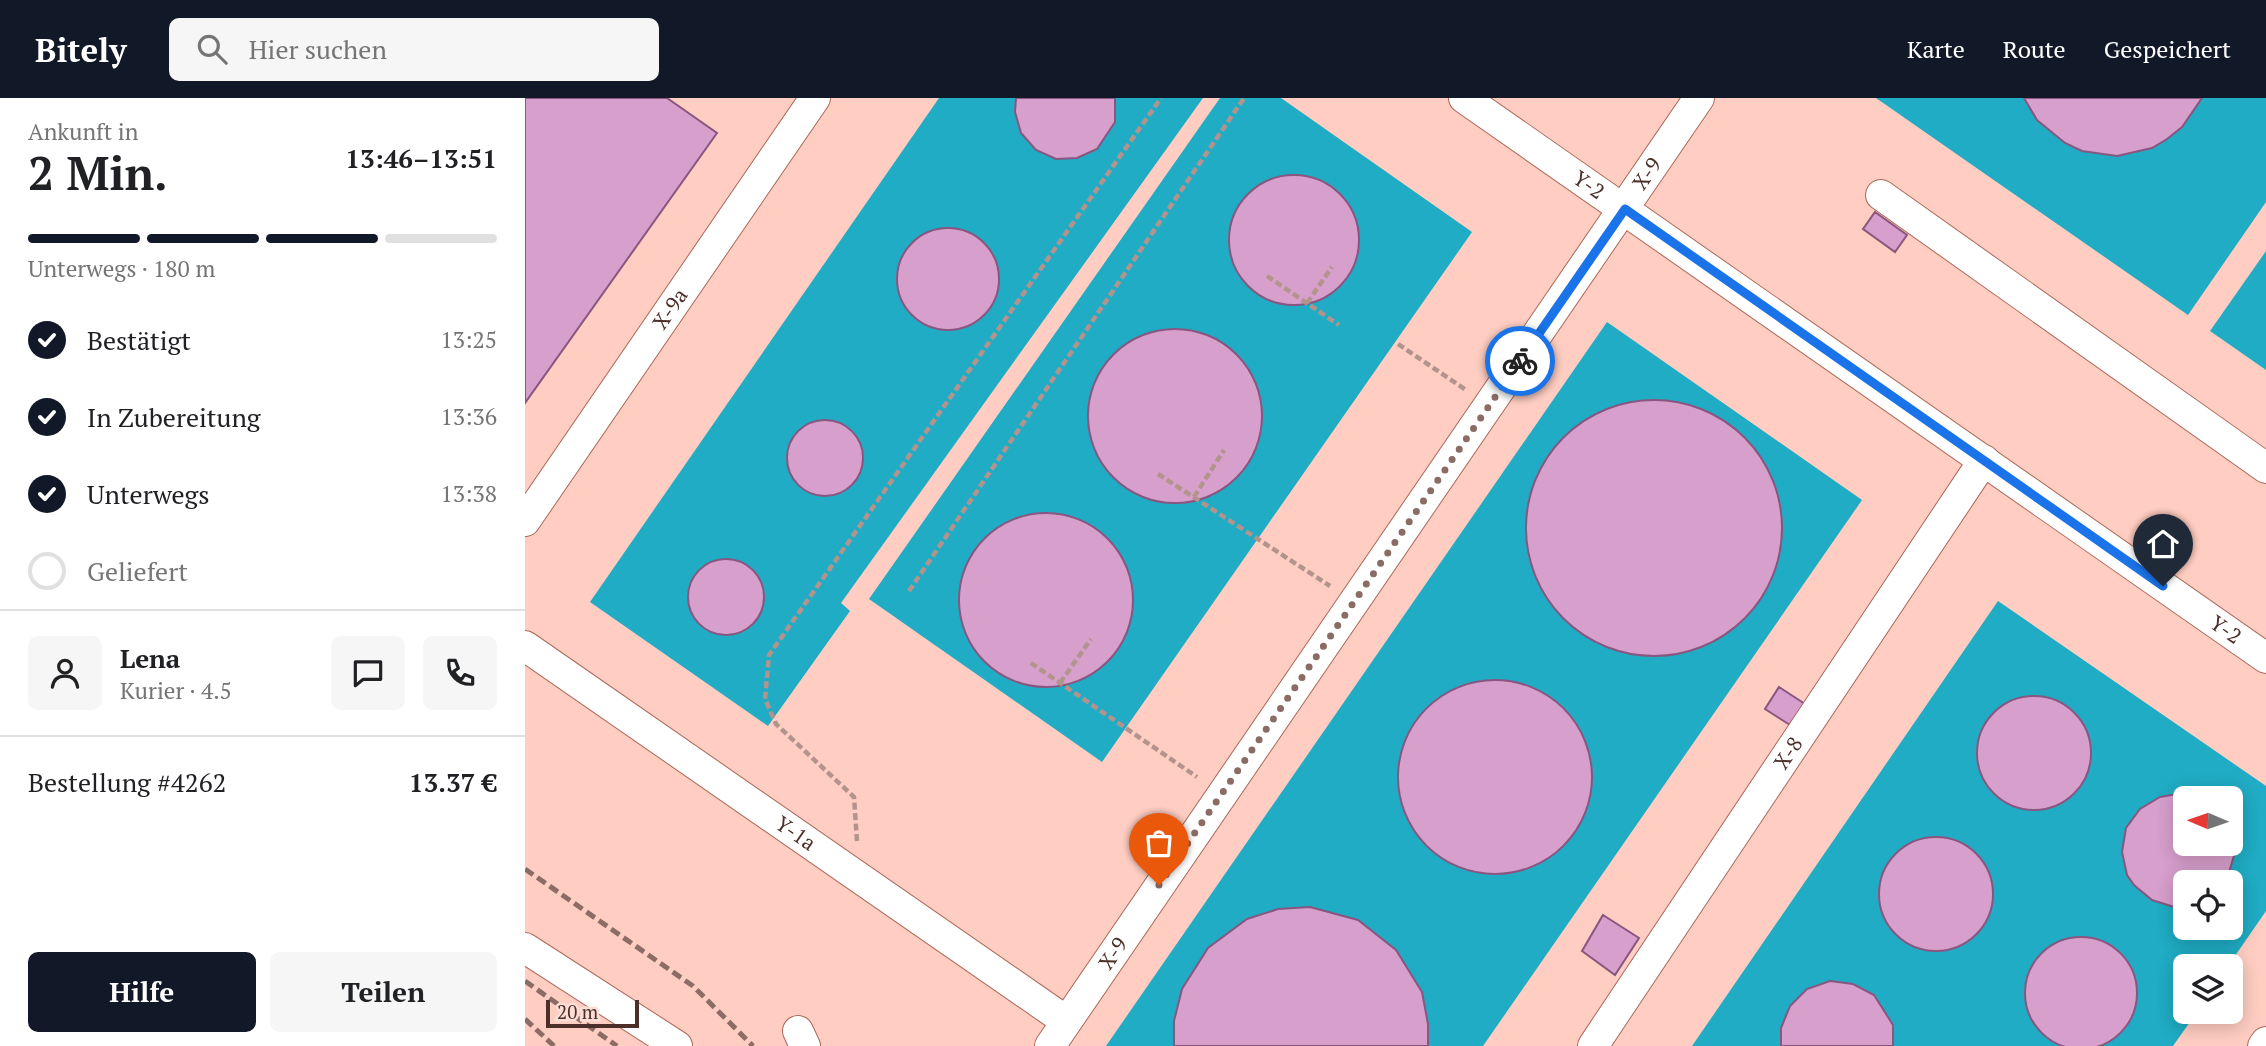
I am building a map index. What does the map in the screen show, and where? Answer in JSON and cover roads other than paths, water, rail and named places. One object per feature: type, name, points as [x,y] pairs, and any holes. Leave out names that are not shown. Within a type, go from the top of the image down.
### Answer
[{"type":"street","name":"X-9a","points":[[525,521],[815,98]]},
{"type":"street","name":"Y-2","points":[[1464,98],[2266,658]]},
{"type":"street","name":"X-9","points":[[1049,1046],[1699,98]]},
{"type":"street","points":[[1881,195],[2266,468]]},
{"type":"street","name":"X-8","points":[[1593,1046],[1984,460]]},
{"type":"street","name":"Y-1a","points":[[525,646],[1066,1021]]},
{"type":"street","points":[[525,948],[677,1046]]},
{"type":"water","points":[[939,98],[1203,98],[841,603],[850,611],[768,726],[590,602]]},
{"type":"water","points":[[1220,98],[1281,98],[1472,232],[1102,762],[869,599]]},
{"type":"water","points":[[1876,98],[2266,98],[2266,202],[2188,315]]},
{"type":"water","points":[[2266,251],[2266,370],[2210,331]]},
{"type":"water","points":[[1607,322],[1862,500],[1483,1046],[1106,1046]]},
{"type":"water","points":[[1998,601],[2266,786],[2266,911],[2236,954],[2173,954],[2173,1024],[2189,1024],[2173,1046],[1692,1046]]},
{"type":"railway","points":[[525,869],[693,986],[753,1046]]},
{"type":"railway","points":[[525,981],[617,1046]]},
{"type":"railway","points":[[525,1019],[554,1046]]}]
